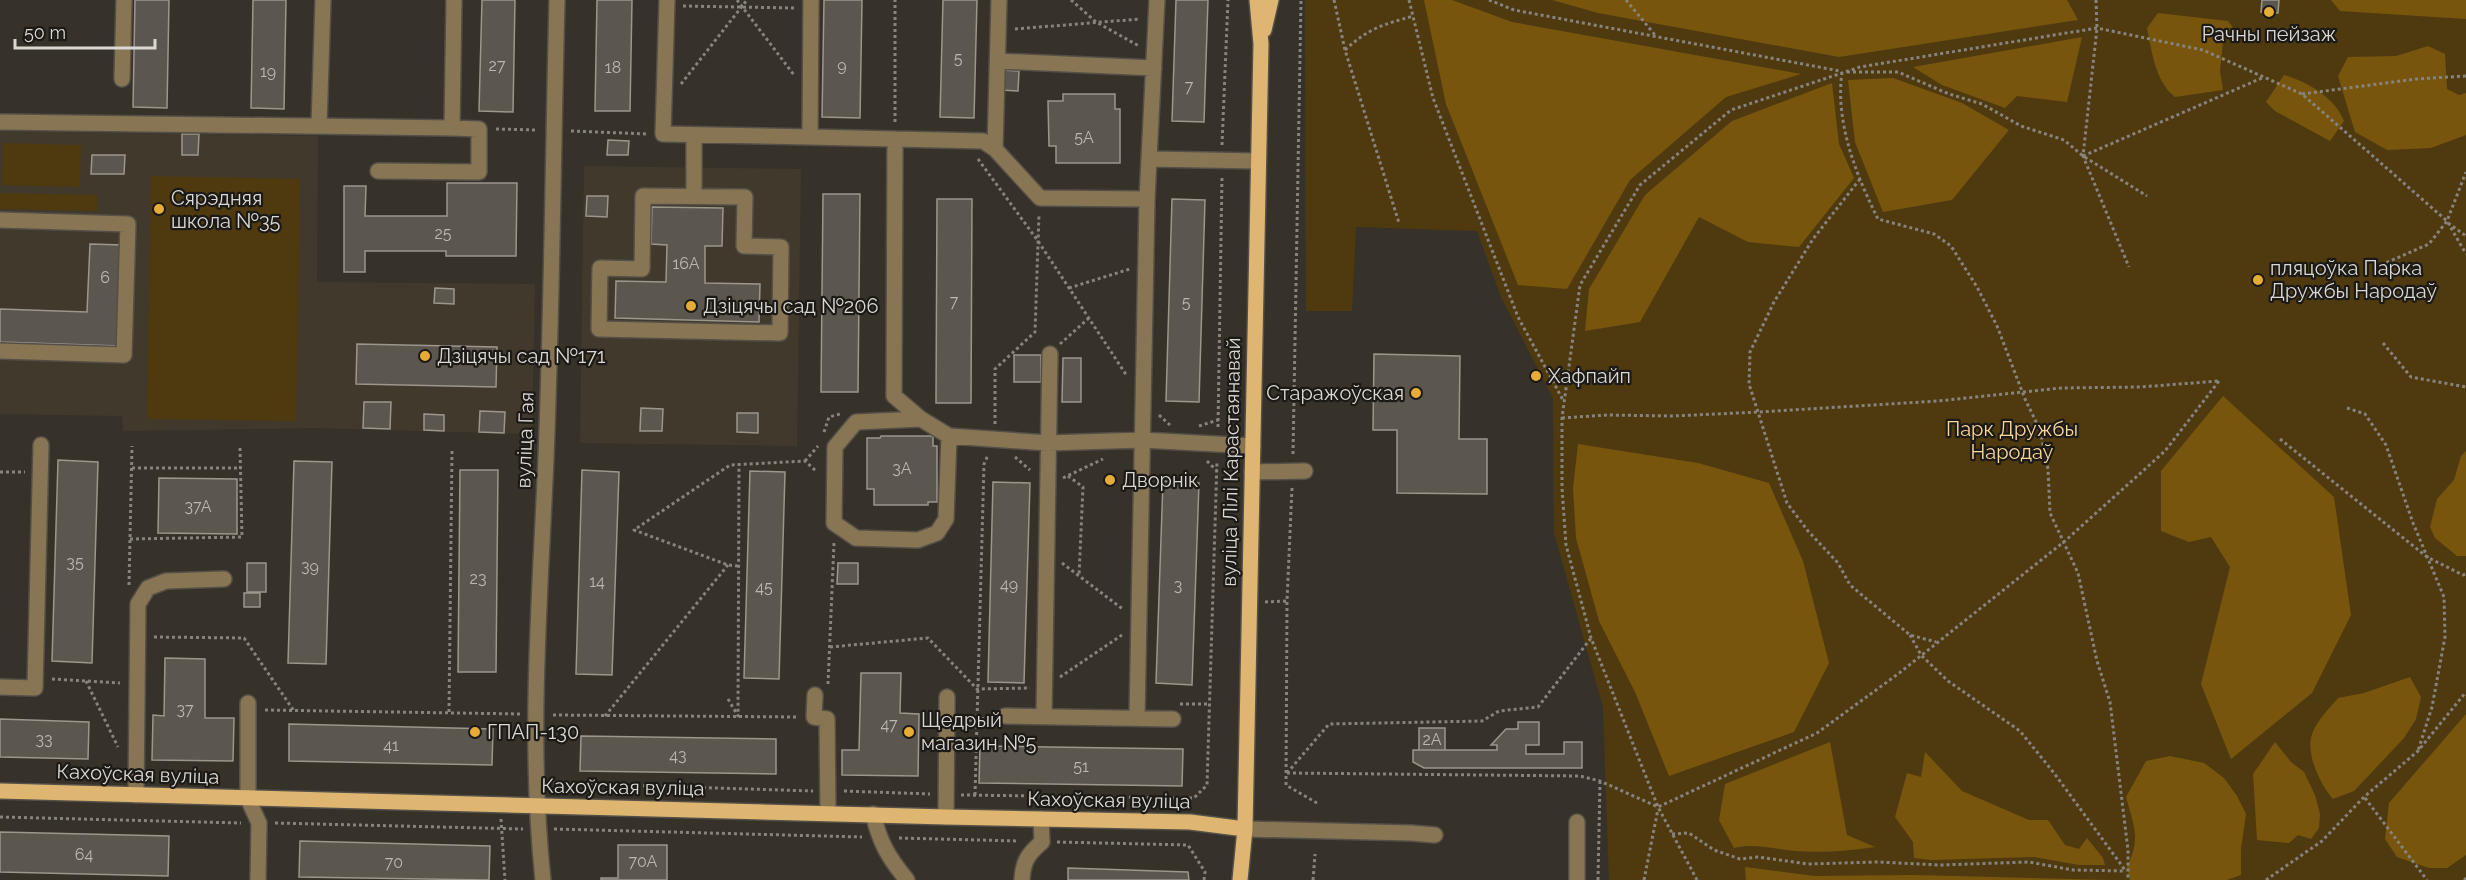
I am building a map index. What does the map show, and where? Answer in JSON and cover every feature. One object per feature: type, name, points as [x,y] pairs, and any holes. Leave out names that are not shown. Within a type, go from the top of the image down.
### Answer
[{"type":"main road","name":"вуліца Лілі Карастаянавай","points":[[1240,880],[1245,830],[1261,44],[1257,0]]},
{"type":"main road","name":"вуліца Лілі Карастаянавай","points":[[1261,44],[1271,0]]},
{"type":"main road","name":"Кахоўская вуліца","points":[[0,791],[1191,822],[1245,830]]},
{"type":"street","points":[[122,79],[124,0]]},
{"type":"street","points":[[319,126],[323,0]]},
{"type":"street","points":[[452,128],[454,0]]},
{"type":"street","name":"вуліца Гая","points":[[543,880],[537,806],[537,696],[546,452],[557,0]]},
{"type":"street","points":[[995,150],[999,0]]},
{"type":"street","points":[[1137,718],[1147,199],[1156,0]]},
{"type":"street","points":[[667,3],[663,134],[983,141],[995,150],[1040,198],[1147,199]]},
{"type":"street","points":[[810,137],[811,4]]},
{"type":"street","points":[[998,60],[1154,62]]},
{"type":"street","points":[[0,122],[479,129],[479,172],[378,171]]},
{"type":"street","points":[[693,135],[694,196]]},
{"type":"street","points":[[895,139],[894,396],[921,418],[949,436],[1048,443],[1142,441],[1253,446]]},
{"type":"street","points":[[1150,159],[1258,161]]},
{"type":"street","points":[[643,195],[694,196],[745,197],[744,246],[781,247],[780,333],[598,329],[600,268],[642,269],[643,195]]},
{"type":"street","points":[[0,220],[128,224],[124,355],[0,351]]},
{"type":"street","points":[[1044,716],[1050,354]]},
{"type":"street","points":[[921,418],[856,422],[835,447],[834,523],[856,538],[918,540],[937,534],[946,519],[949,436]]},
{"type":"street","points":[[0,687],[35,688],[41,445]]},
{"type":"street","points":[[1252,472],[1299,471]]},
{"type":"street","points":[[136,795],[138,604],[148,588],[166,581],[224,579]]},
{"type":"street","points":[[815,695],[814,717],[827,718],[828,813]]},
{"type":"street","points":[[946,817],[948,697]]},
{"type":"street","points":[[248,703],[249,799],[259,823],[258,880]]},
{"type":"street","points":[[1005,716],[1173,719]]},
{"type":"street","points":[[873,814],[879,838],[887,854],[907,880]]},
{"type":"street","points":[[1022,880],[1023,864],[1029,853],[1042,842],[1041,819]]},
{"type":"street","points":[[1577,822],[1577,880]]},
{"type":"street","points":[[1245,830],[1435,835]]},
{"type":"path","points":[[737,0],[810,96]]},
{"type":"path","points":[[664,107],[747,0]]},
{"type":"path","points":[[895,0],[895,139]]},
{"type":"path","points":[[1071,0],[1096,22],[1154,62]]},
{"type":"path","points":[[538,782],[946,795],[1194,798],[1207,785],[1218,444],[1222,160],[1228,0]]},
{"type":"path","points":[[1301,0],[1299,471],[1287,601],[1286,785],[1317,803]]},
{"type":"path","points":[[1334,0],[1345,50],[1399,223]]},
{"type":"path","points":[[1409,0],[1433,98],[1518,317],[1563,401]]},
{"type":"path","points":[[1489,0],[1514,10],[1842,72],[1898,72],[1948,94],[1982,104],[2021,126],[2064,140],[2083,156],[2147,195]]},
{"type":"path","points":[[1626,0],[1656,37]]},
{"type":"path","points":[[2096,0],[2097,28],[2083,156],[2129,267]]},
{"type":"path","points":[[667,3],[741,6],[811,4]]},
{"type":"path","points":[[1345,50],[1364,33],[1379,25],[1413,16]]},
{"type":"path","points":[[998,30],[1156,18]]},
{"type":"path","points":[[1697,880],[1659,807],[1591,638],[1566,545],[1562,488],[1562,418],[1580,285],[1640,185],[1731,110],[1842,72],[2097,28],[2203,50],[2302,94],[2466,236]]},
{"type":"path","points":[[1842,72],[1840,86],[1847,140],[1860,179],[1878,219],[1934,234],[1951,246],[1977,287],[1997,326],[2022,392],[2040,430],[2048,469],[2050,513],[2078,573],[2097,661],[2110,702],[2128,849],[2126,871],[2128,880]]},
{"type":"path","points":[[2302,94],[2416,79],[2466,76]]},
{"type":"path","points":[[2083,156],[2263,77]]},
{"type":"path","points":[[965,140],[1038,241],[1143,400],[1217,471]]},
{"type":"path","points":[[2381,265],[2429,244],[2447,221],[2466,172]]},
{"type":"path","points":[[1860,179],[1813,239],[1774,302],[1750,352],[1749,384],[1787,503],[1808,531],[1838,563],[1850,585],[1910,635],[1921,655],[1948,681],[2020,732],[2054,773],[2126,871]]},
{"type":"path","points":[[2447,221],[2466,254]]},
{"type":"path","points":[[1069,288],[1146,264]]},
{"type":"path","points":[[1035,332],[1050,354],[1089,318]]},
{"type":"path","points":[[2383,343],[2411,377],[2466,387]]},
{"type":"path","points":[[1287,773],[1580,776],[1600,781],[1659,807],[1817,733],[1921,655],[2064,541],[2165,451],[2219,381],[2140,387],[2061,388],[1938,401],[1759,412],[1562,418]]},
{"type":"path","points":[[2347,408],[2365,414],[2386,445],[2413,523],[2444,597],[2445,637],[2432,707],[2418,751]]},
{"type":"path","points":[[2280,439],[2427,557],[2463,575],[2466,574]]},
{"type":"path","points":[[975,795],[984,464],[994,440]]},
{"type":"path","points":[[130,539],[242,537],[240,448]]},
{"type":"path","points":[[449,712],[453,451]]},
{"type":"path","points":[[738,566],[728,565],[634,530],[730,465],[805,460],[835,490]]},
{"type":"path","points":[[728,699],[738,716],[739,464]]},
{"type":"path","points":[[132,468],[241,468]]},
{"type":"path","points":[[0,472],[40,473]]},
{"type":"path","points":[[1068,476],[1083,486],[1079,576]]},
{"type":"path","points":[[827,718],[834,523]]},
{"type":"path","points":[[830,647],[928,638],[977,688],[1045,688],[1140,623],[1047,551]]},
{"type":"path","points":[[605,716],[728,565]]},
{"type":"path","points":[[1910,635],[1937,642]]},
{"type":"path","points":[[138,637],[244,638],[294,711]]},
{"type":"path","points":[[1287,773],[1329,724],[1482,721],[1499,711],[1538,707],[1591,638]]},
{"type":"path","points":[[36,677],[137,685]]},
{"type":"path","points":[[2266,880],[2322,841],[2364,797],[2418,751],[2466,692]]},
{"type":"path","points":[[947,723],[1005,716]]},
{"type":"path","points":[[1598,880],[1600,781]]},
{"type":"path","points":[[2364,797],[2427,880]]},
{"type":"path","points":[[501,805],[505,880]]},
{"type":"path","points":[[1644,880],[1659,807]]},
{"type":"path","points":[[0,817],[1188,846],[1205,872],[1204,880]]},
{"type":"path","points":[[1672,834],[1689,833],[1714,850],[1740,859],[1758,857],[1808,864],[1878,862],[1940,865],[2030,862],[2073,870],[2126,871]]},
{"type":"path","points":[[1313,880],[1315,854]]},
{"type":"path","points":[[2273,875],[2277,880]]},
{"type":"shaded area","points":[[1424,0],[1452,0],[1512,22],[1801,74],[1726,97],[1630,180],[1567,289],[1518,285],[1446,104]]},
{"type":"shaded area","points":[[1552,0],[2067,0],[2078,20],[1839,57],[1598,13]]},
{"type":"shaded area","points":[[2331,0],[2466,0],[2466,19],[2340,11]]},
{"type":"shaded area","points":[[2158,13],[2228,21],[2236,32],[2223,42],[2220,71],[2223,90],[2175,97],[2168,90],[2155,66],[2147,28]]},
{"type":"shaded area","points":[[2082,37],[2067,102],[2017,96],[2005,108],[1942,85],[1913,67]]},
{"type":"shaded area","points":[[2428,46],[2445,54],[2447,89],[2459,95],[2466,93],[2466,135],[2431,148],[2387,150],[2355,132],[2338,76],[2348,57],[2396,56]]},
{"type":"shaded area","points":[[2284,75],[2320,92],[2340,113],[2344,121],[2330,141],[2275,111],[2266,102]]},
{"type":"shaded area","points":[[1893,78],[1962,103],[2009,130],[1952,200],[1883,212],[1855,142],[1848,80]]},
{"type":"shaded area","points":[[1832,83],[1839,144],[1854,178],[1799,247],[1748,242],[1699,217],[1640,322],[1585,331],[1589,289],[1645,195],[1732,121]]},
{"type":"shaded area","name":"Сярэдняя школа №35","points":[[0,131],[318,136],[317,282],[535,284],[532,434],[315,428],[123,431],[122,416],[0,414]]},
{"type":"shaded area","name":"Дзіцячы сад №206","points":[[584,166],[801,169],[797,446],[580,443]]},
{"type":"shaded area","points":[[2223,396],[2334,497],[2351,615],[2312,693],[2231,759],[2201,684],[2230,567],[2211,537],[2189,542],[2161,531],[2161,471]]},
{"type":"shaded area","points":[[1578,444],[1698,463],[1769,483],[1803,561],[1829,663],[1794,732],[1669,776],[1635,692],[1599,621],[1576,538],[1573,488]]},
{"type":"shaded area","points":[[2466,451],[2466,556],[2457,556],[2435,538],[2430,527],[2437,499],[2454,480],[2461,456]]},
{"type":"shaded area","points":[[2410,677],[2421,697],[2416,719],[2404,738],[2354,791],[2333,799],[2320,779],[2311,753],[2311,738],[2318,722],[2338,698],[2364,693]]},
{"type":"shaded area","points":[[2466,714],[2466,855],[2447,868],[2429,868],[2397,857],[2385,839],[2389,803]]},
{"type":"shaded area","points":[[1830,742],[1847,835],[1875,847],[1815,852],[1757,846],[1734,848],[1719,820],[1725,784]]},
{"type":"shaded area","points":[[2275,742],[2291,762],[2304,772],[2315,795],[2320,814],[2319,828],[2311,839],[2298,835],[2289,843],[2257,840],[2253,774]]},
{"type":"shaded area","points":[[1925,752],[1962,791],[2029,820],[2048,820],[2065,845],[2079,849],[2087,838],[2103,858],[2105,865],[2079,865],[2034,857],[1931,860],[1914,858],[1913,842],[1895,817],[1907,773],[1921,777]]},
{"type":"shaded area","points":[[2170,756],[2204,763],[2224,778],[2237,796],[2246,814],[2241,849],[2241,875],[2227,880],[2130,880],[2127,867],[2134,848],[2135,832],[2126,797],[2146,761]]},
{"type":"shaded area","points":[[1745,867],[1814,876],[1913,875],[2110,880],[1746,880]]},
{"type":"green space","name":"Парк Дружбы Народаў","points":[[1305,0],[2466,0],[2466,880],[1609,880],[1603,707],[1554,533],[1553,398],[1501,297],[1477,231],[1356,227],[1352,311],[1306,311]]},
{"type":"green space","points":[[3,143],[81,145],[80,187],[2,185]]},
{"type":"green space","points":[[151,176],[300,179],[296,421],[147,419]]},
{"type":"green space","points":[[0,193],[97,195],[97,211],[0,209]]},
{"type":"building","points":[[135,0],[169,0],[167,108],[133,107]]},
{"type":"building","points":[[253,0],[286,0],[284,109],[251,108]]},
{"type":"building","points":[[482,0],[515,0],[513,112],[479,111]]},
{"type":"building","points":[[597,0],[632,0],[630,111],[595,111]]},
{"type":"building","points":[[824,0],[862,0],[860,118],[822,117]]},
{"type":"building","points":[[943,0],[977,0],[974,118],[940,117]]},
{"type":"building","points":[[1176,0],[1208,0],[1204,122],[1172,121]]},
{"type":"building","points":[[2262,0],[2279,0],[2278,13],[2261,12]]},
{"type":"building","points":[[1001,70],[1019,71],[1018,91],[1001,90]]},
{"type":"building","points":[[1063,94],[1115,94],[1115,109],[1120,109],[1120,163],[1056,163],[1056,146],[1049,146],[1048,101],[1063,101]]},
{"type":"building","points":[[182,134],[199,134],[198,155],[182,155]]},
{"type":"building","points":[[608,140],[629,141],[628,155],[607,155]]},
{"type":"building","points":[[92,155],[125,155],[124,174],[91,174]]},
{"type":"building","points":[[447,183],[517,183],[516,256],[446,256],[446,251],[365,251],[365,272],[344,272],[344,186],[366,186],[365,216],[447,216]]},
{"type":"building","points":[[823,194],[860,194],[858,392],[821,392]]},
{"type":"building","points":[[587,196],[608,196],[607,217],[586,216]]},
{"type":"building","points":[[937,199],[972,199],[971,403],[936,403]]},
{"type":"building","points":[[1172,199],[1205,200],[1199,402],[1166,401]]},
{"type":"building","points":[[652,207],[723,208],[722,246],[705,246],[705,283],[760,284],[759,322],[615,318],[616,281],[666,282],[667,245],[651,244]]},
{"type":"building","points":[[90,244],[123,245],[120,346],[0,342],[0,309],[87,312]]},
{"type":"building","points":[[435,288],[454,289],[454,304],[434,303]]},
{"type":"building","points":[[357,344],[497,347],[496,387],[356,384]]},
{"type":"building","name":"Старажоўская","points":[[1374,354],[1460,356],[1459,439],[1487,439],[1487,494],[1397,493],[1397,430],[1373,430]]},
{"type":"building","points":[[1014,355],[1041,355],[1041,382],[1014,382]]},
{"type":"building","points":[[1063,358],[1081,358],[1081,402],[1062,402]]},
{"type":"building","points":[[364,402],[391,402],[390,429],[363,428]]},
{"type":"building","points":[[641,408],[663,409],[662,431],[640,431]]},
{"type":"building","points":[[480,411],[505,412],[504,433],[479,432]]},
{"type":"building","points":[[737,413],[758,413],[758,433],[737,432]]},
{"type":"building","points":[[424,414],[444,415],[444,431],[424,430]]},
{"type":"building","points":[[881,436],[933,436],[933,446],[937,446],[937,502],[928,502],[928,505],[874,505],[874,489],[867,489],[867,438],[880,438]]},
{"type":"building","points":[[58,460],[98,462],[92,663],[52,661]]},
{"type":"building","points":[[294,461],[332,462],[326,664],[288,663]]},
{"type":"building","points":[[460,470],[498,470],[496,672],[458,672]]},
{"type":"building","points":[[582,470],[619,472],[612,675],[576,674]]},
{"type":"building","points":[[750,471],[785,472],[779,679],[744,678]]},
{"type":"building","points":[[159,478],[237,479],[237,534],[158,533]]},
{"type":"building","points":[[1163,481],[1199,483],[1192,685],[1156,683]]},
{"type":"building","points":[[993,482],[1030,483],[1024,683],[988,682]]},
{"type":"building","points":[[247,563],[266,563],[266,592],[247,592]]},
{"type":"building","points":[[838,563],[858,563],[858,584],[837,584]]},
{"type":"building","points":[[244,593],[260,593],[260,607],[244,607]]},
{"type":"building","points":[[165,658],[205,659],[205,718],[234,718],[233,761],[152,760],[153,715],[164,716]]},
{"type":"building","points":[[861,673],[901,673],[900,713],[919,714],[918,776],[842,775],[842,750],[859,750]]},
{"type":"building","points":[[0,719],[89,722],[88,759],[0,757]]},
{"type":"building","points":[[1518,722],[1539,722],[1539,745],[1526,745],[1526,754],[1564,754],[1564,742],[1582,742],[1582,768],[1424,768],[1413,762],[1413,750],[1497,750],[1497,745],[1491,745],[1506,729],[1518,729]]},
{"type":"building","points":[[289,724],[493,729],[492,765],[289,761]]},
{"type":"building","points":[[1419,728],[1445,728],[1445,750],[1419,750]]},
{"type":"building","points":[[581,736],[776,739],[776,774],[580,771]]},
{"type":"building","points":[[980,746],[1183,749],[1182,786],[979,783]]},
{"type":"building","points":[[0,832],[169,836],[168,876],[0,872]]},
{"type":"building","points":[[300,841],[490,846],[489,880],[299,877]]},
{"type":"building","points":[[618,845],[667,845],[667,880],[601,880],[601,878],[618,878]]},
{"type":"building","points":[[1068,868],[1188,872],[1189,880],[1068,880]]},
{"type":"place","name":"Рачны пейзаж","points":[[2269,12]]},
{"type":"place","name":"Сярэдняя школа №35","points":[[159,209]]},
{"type":"place","name":"пляцоўка Парка Дружбы Народаў","points":[[2258,280]]},
{"type":"place","name":"Дзіцячы сад №206","points":[[691,306]]},
{"type":"place","name":"Дзіцячы сад №171","points":[[425,356]]},
{"type":"place","name":"Хафпайп","points":[[1536,376]]},
{"type":"place","name":"Старажоўская","points":[[1416,393]]},
{"type":"place","name":"Дворнік","points":[[1110,480]]},
{"type":"place","name":"ГПАП-130","points":[[475,732]]},
{"type":"place","name":"Щедрый магазин №5","points":[[909,732]]}]
